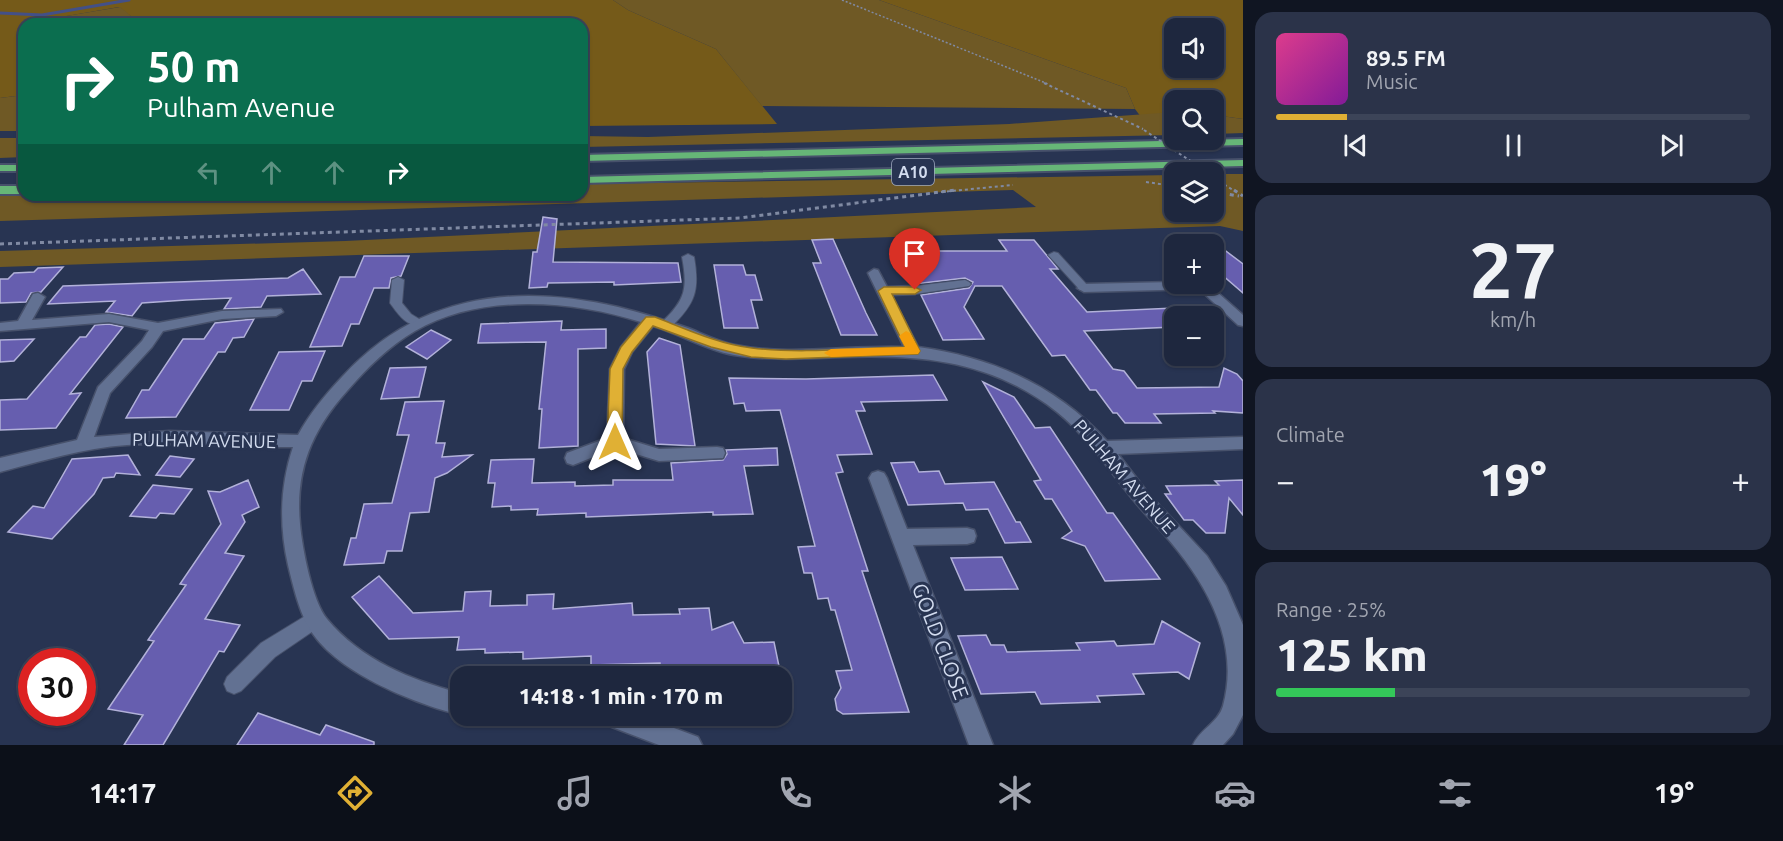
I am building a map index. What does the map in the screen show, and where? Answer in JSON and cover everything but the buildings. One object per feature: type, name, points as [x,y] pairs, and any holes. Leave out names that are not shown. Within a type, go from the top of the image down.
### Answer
[{"type":"highway","name":"A10","points":[[588,158],[1243,142]]},
{"type":"highway","name":"A10","points":[[588,180],[1243,164]]},
{"type":"highway","points":[[0,168],[18,168]]},
{"type":"highway","points":[[0,190],[18,190]]},
{"type":"street","points":[[874,273],[914,351]]},
{"type":"street","points":[[1084,288],[1164,285]]},
{"type":"street","points":[[884,291],[915,290]]},
{"type":"street","points":[[1213,294],[1243,322]]},
{"type":"street","points":[[23,324],[38,297]]},
{"type":"street","name":"PULHAM AVENUE","points":[[450,701],[396,684],[364,666],[335,642],[315,619],[294,559],[290,526],[291,490],[303,441],[321,411],[363,363],[386,342],[418,322],[464,308],[530,300],[592,305],[658,323],[716,344],[751,352],[786,354],[914,351],[956,357],[1017,380],[1062,407],[1103,448],[1141,496],[1204,567],[1227,608],[1237,634],[1241,665],[1238,698],[1226,725],[1205,745]]},
{"type":"street","points":[[0,327],[109,318],[158,327],[222,315],[276,312]]},
{"type":"street","points":[[615,442],[617,369],[626,350],[658,323]]},
{"type":"street","points":[[83,445],[103,391],[147,344],[158,327]]},
{"type":"street","name":"PULHAM AVENUE","points":[[0,465],[83,445],[161,437],[248,442],[303,441]]},
{"type":"street","points":[[573,458],[615,442],[659,456],[717,453]]},
{"type":"street","points":[[1103,448],[1243,443]]},
{"type":"street","name":"GOLD CLOSE","points":[[878,478],[981,745]]},
{"type":"street","points":[[901,537],[967,536]]},
{"type":"street","points":[[639,726],[690,745]]},
{"type":"lane","points":[[1054,255],[1084,288]]},
{"type":"lane","points":[[658,323],[683,308],[693,291],[688,257]]},
{"type":"lane","points":[[398,280],[396,303],[407,317],[418,322]]},
{"type":"lane","points":[[915,290],[965,284]]},
{"type":"lane","points":[[234,684],[268,650],[315,619]]},
{"type":"path","points":[[842,0],[1055,87],[1144,130],[1192,162]]},
{"type":"path","points":[[1141,181],[1164,184]]},
{"type":"path","points":[[0,244],[740,218],[897,196],[1022,184]]},
{"type":"path","points":[[1224,184],[1243,196]]},
{"type":"path","points":[[1224,193],[1243,196]]},
{"type":"shaded area","points":[[0,0],[613,0],[628,10],[716,49],[777,124],[588,126],[588,18],[133,18],[119,7],[55,18],[18,18],[18,96],[0,98]]},
{"type":"shaded area","points":[[613,0],[879,0],[1126,88],[1135,109],[762,106],[716,49],[628,10]]},
{"type":"shaded area","points":[[879,0],[1243,0],[1243,119],[1224,116],[1224,90],[1164,90],[1164,114],[1141,117],[1126,88]]},
{"type":"shaded area","points":[[120,7],[134,18],[54,18]]},
{"type":"shaded area","points":[[18,96],[18,131],[0,131],[0,98]]},
{"type":"shaded area","points":[[1164,113],[1164,135],[588,147],[588,136],[648,137],[1009,124]]},
{"type":"shaded area","points":[[1224,116],[1243,119],[1243,133],[1224,134]]},
{"type":"shaded area","points":[[0,138],[18,138],[18,157],[0,158]]},
{"type":"shaded area","points":[[1224,174],[1243,174],[1243,231],[1220,226],[0,267],[0,251],[345,241],[1036,207],[1013,190],[0,221],[0,195],[18,195],[18,201],[588,201],[588,184],[1164,175],[1164,222],[1224,222]]},
{"type":"waterway","points":[[0,13],[42,15],[129,0]]},
{"type":"slow traffic","points":[[831,353],[914,351],[906,336]]},
{"type":"route","points":[[615,442],[617,369],[626,350],[650,320],[734,350],[751,352],[786,354],[914,351],[884,291],[915,290]]}]
